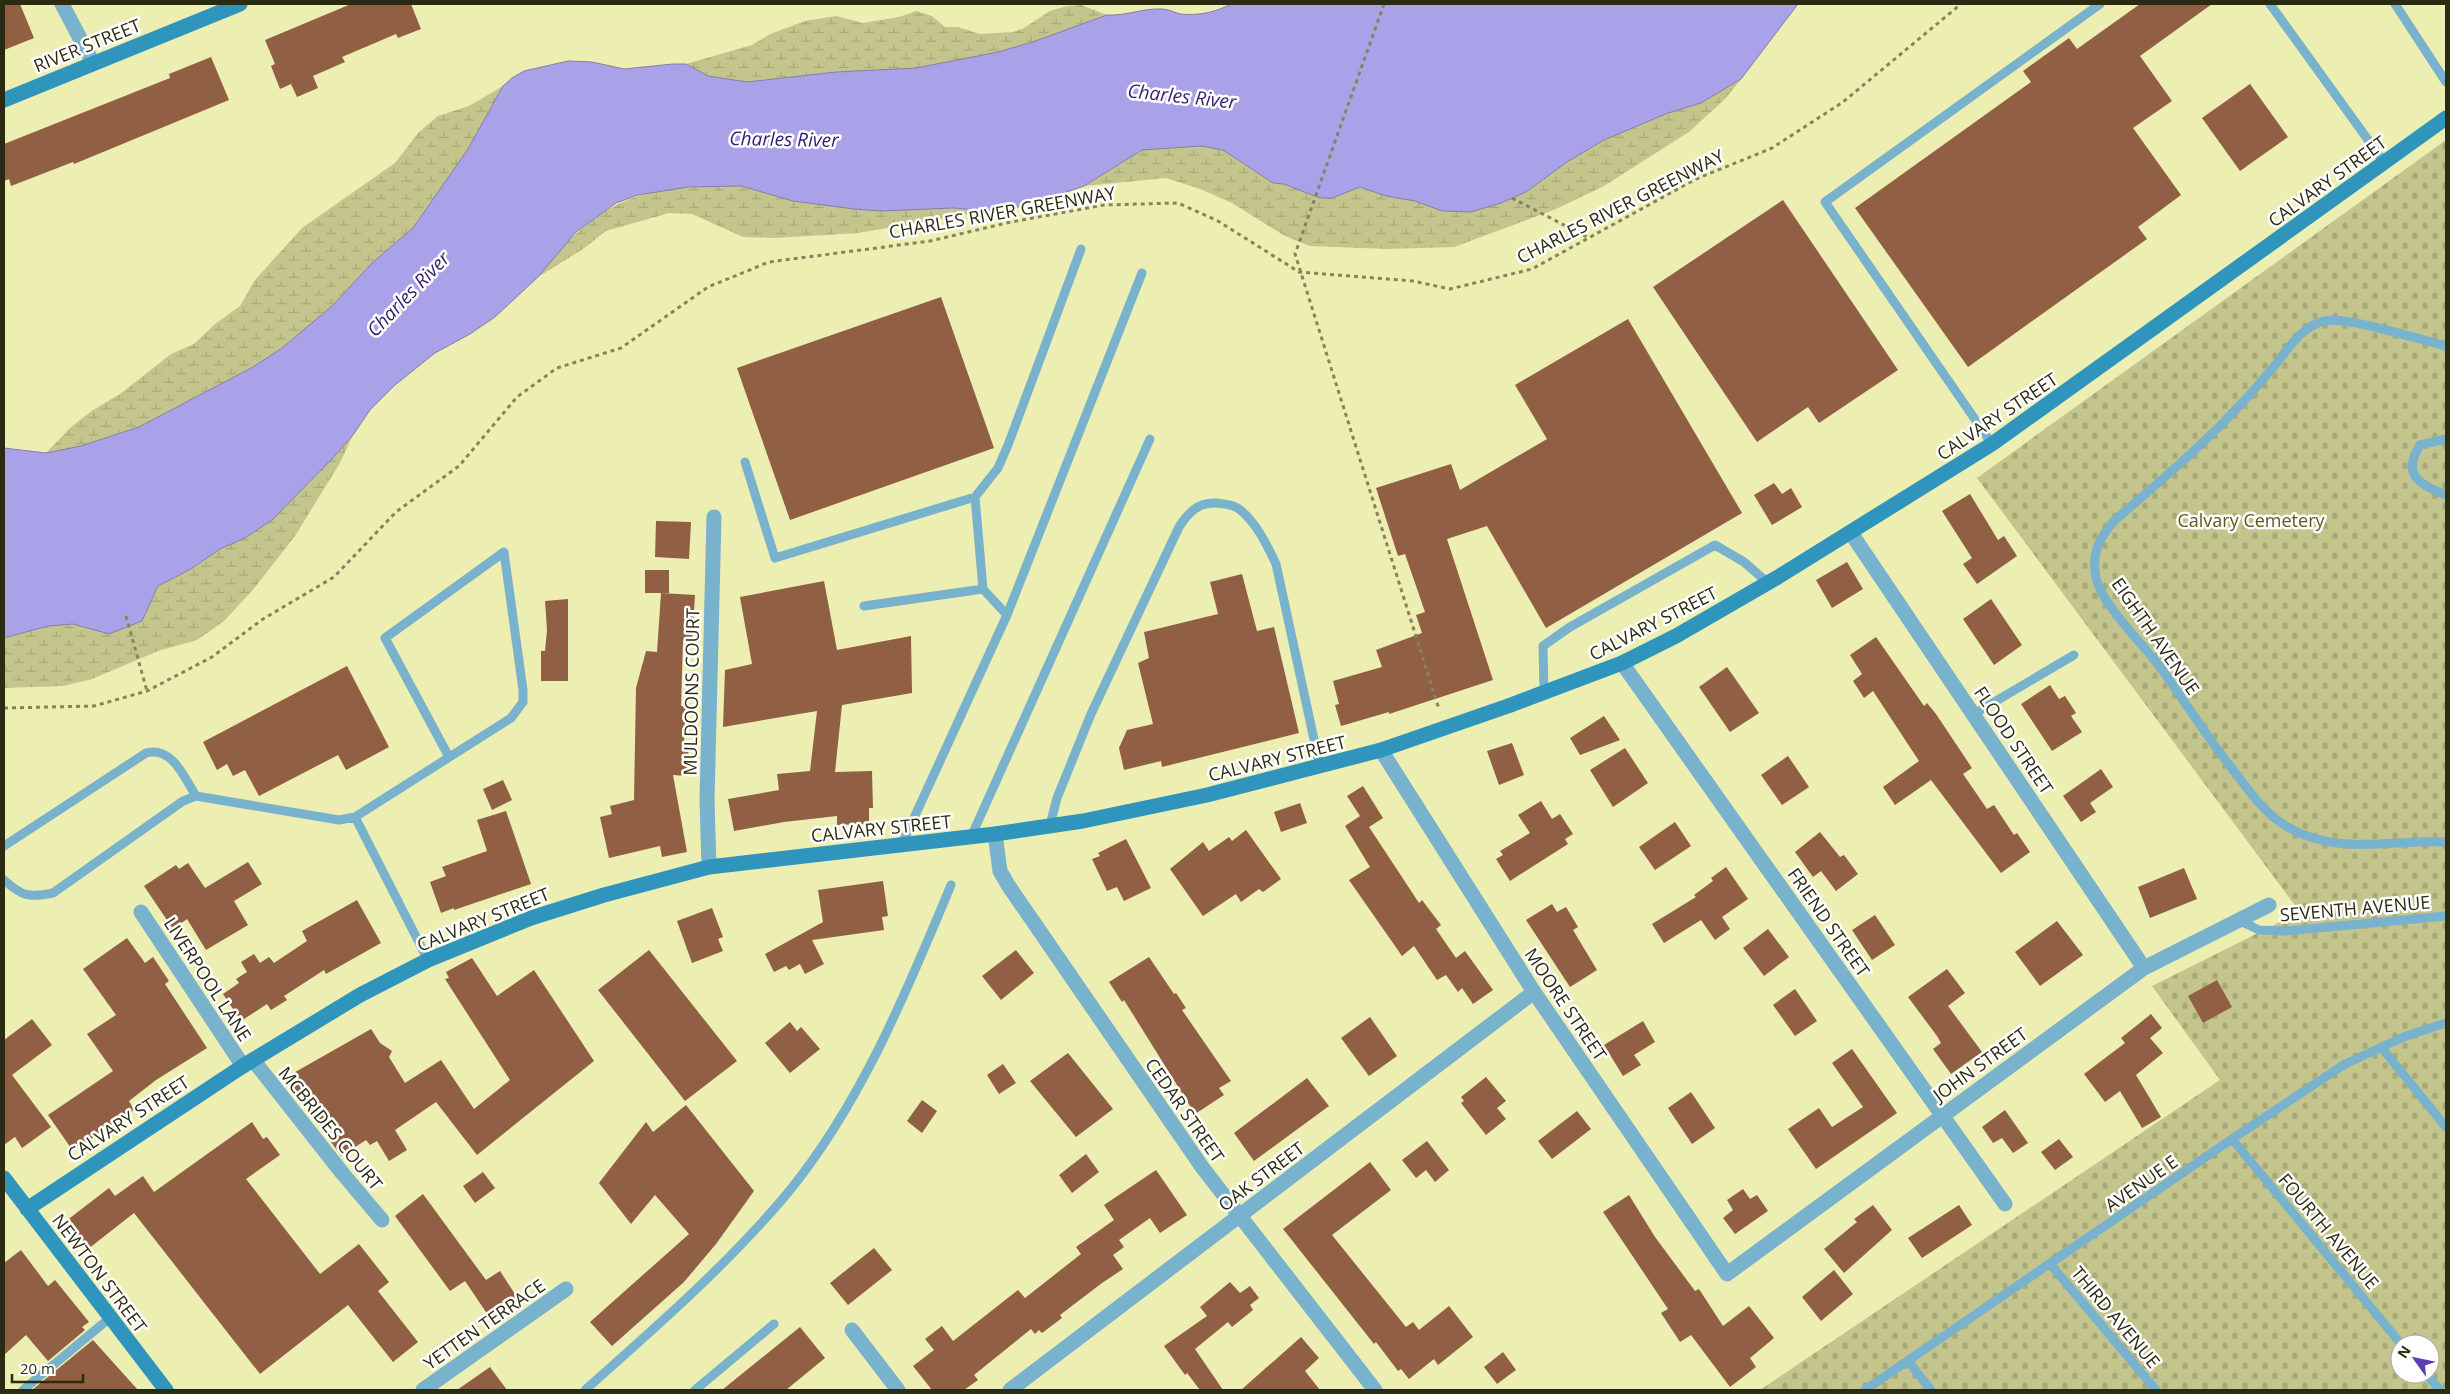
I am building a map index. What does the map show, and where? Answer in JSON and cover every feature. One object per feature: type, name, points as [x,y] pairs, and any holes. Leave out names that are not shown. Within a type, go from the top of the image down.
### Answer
[{"type":"street","points":[[62,4],[93,63]]},
{"type":"street","name":"RIVER STREET","points":[[4,100],[240,4]]},
{"type":"street","name":"CALVARY STREET","points":[[27,1209],[248,1063],[360,995],[428,960],[568,906],[708,867],[995,834],[1083,821],[1207,794],[1320,767],[1381,750],[1544,694],[1622,663],[1676,636],[1768,583],[1992,444],[2446,118]]},
{"type":"street","name":"MULDOONS COURT","points":[[708,867],[707,800],[714,517]]},
{"type":"street","name":"FLOOD STREET","points":[[1851,533],[2144,968]]},
{"type":"street","name":"FRIEND STREET","points":[[1622,663],[2005,1204]]},
{"type":"street","name":"MOORE STREET","points":[[1381,750],[1534,992],[1727,1274]]},
{"type":"street","name":"CEDAR STREET","points":[[995,834],[1000,871],[1008,885],[1172,1126],[1239,1216],[1375,1390]]},
{"type":"street","name":"JOHN STREET","points":[[1727,1274],[1942,1114],[2144,968],[2269,905]]},
{"type":"street","name":"LIVERPOOL LANE","points":[[141,912],[248,1063]]},
{"type":"street","name":"OAK STREET","points":[[1010,1390],[1534,992]]},
{"type":"street","name":"MCBRIDES COURT","points":[[248,1063],[382,1220]]},
{"type":"street","name":"NEWTON STREET","points":[[4,1178],[166,1390]]},
{"type":"street","name":"YETTEN TERRACE","points":[[424,1390],[566,1289]]},
{"type":"street","points":[[852,1330],[898,1390]]},
{"type":"lane","points":[[1992,444],[1825,202],[2100,4]]},
{"type":"lane","points":[[2270,4],[2384,162]]},
{"type":"lane","points":[[2395,4],[2446,82]]},
{"type":"lane","points":[[745,462],[775,558],[975,497],[998,468],[1008,446],[1081,249]]},
{"type":"lane","points":[[902,844],[1006,616],[1142,273]]},
{"type":"lane","name":"EIGHTH AVENUE","points":[[2446,346],[2365,325],[2326,320],[2311,326],[2291,344],[2241,406],[2215,432],[2115,520],[2101,535],[2094,552],[2096,579],[2108,603],[2161,668],[2204,734],[2263,809],[2288,827],[2314,837],[2355,846],[2446,842]]},
{"type":"lane","points":[[2446,438],[2420,445],[2413,456],[2413,472],[2417,480],[2446,495]]},
{"type":"lane","points":[[971,837],[1150,440]]},
{"type":"lane","points":[[975,497],[983,590],[1006,616]]},
{"type":"lane","points":[[1050,825],[1057,798],[1090,714],[1179,527],[1186,516],[1199,505],[1209,502],[1238,508],[1264,541],[1276,564],[1320,767]]},
{"type":"lane","points":[[1544,694],[1543,646],[1570,627],[1715,545],[1744,562],[1768,583]]},
{"type":"lane","points":[[4,880],[20,894],[33,897],[53,893],[183,801],[196,796],[330,819],[347,820],[355,817],[511,718],[522,702],[523,690],[504,552],[385,638],[449,757]]},
{"type":"lane","points":[[864,606],[983,590]]},
{"type":"lane","points":[[1974,714],[2074,655]]},
{"type":"lane","points":[[4,846],[146,753],[154,751],[168,756],[196,796]]},
{"type":"lane","points":[[355,817],[428,960]]},
{"type":"lane","points":[[585,1390],[728,1257],[786,1194],[835,1126],[871,1064],[908,987],[951,885]]},
{"type":"lane","name":"SEVENTH AVENUE","points":[[2238,920],[2259,930],[2286,931],[2446,916]]},
{"type":"lane","name":"AVENUE E","points":[[1865,1390],[2345,1064],[2406,1036],[2446,1024]]},
{"type":"lane","points":[[2381,1047],[2446,1127]]},
{"type":"lane","name":"FOURTH AVENUE","points":[[2232,1139],[2393,1334]]},
{"type":"lane","name":"THIRD AVENUE","points":[[2051,1265],[2156,1390]]},
{"type":"lane","points":[[23,1390],[111,1317]]},
{"type":"lane","points":[[695,1390],[774,1324]]},
{"type":"lane","points":[[1908,1361],[1931,1390]]},
{"type":"path","points":[[1384,4],[1296,248],[1299,272],[1440,709]]},
{"type":"path","name":"CHARLES RIVER GREENWAY","points":[[4,708],[94,706],[147,692],[212,657],[263,619],[334,577],[396,512],[459,466],[517,397],[557,368],[621,348],[708,287],[769,262],[930,241],[1011,222],[1104,204],[1178,203],[1218,221],[1299,272],[1413,281],[1450,289],[1532,269],[1696,180],[1772,148],[1843,102],[1961,4]]},
{"type":"path","points":[[1512,198],[1589,238]]},
{"type":"path","points":[[126,616],[147,692]]},
{"type":"green space","points":[[1081,5],[1107,15],[1033,42],[998,52],[916,68],[836,72],[747,82],[708,76],[686,64],[752,45],[770,34],[805,21],[836,16],[863,23],[899,17],[916,11],[932,16],[945,27],[958,27],[980,34],[1013,32],[1024,28],[1050,11],[1067,6]]},
{"type":"green space","points":[[1741,79],[1726,98],[1689,132],[1604,186],[1556,209],[1454,247],[1387,249],[1310,246],[1285,236],[1232,203],[1200,189],[1166,178],[1084,186],[1142,150],[1202,146],[1223,150],[1273,183],[1284,184],[1320,198],[1332,198],[1360,187],[1415,201],[1442,211],[1471,212],[1501,203],[1526,192],[1567,162],[1604,140],[1668,113],[1701,103]]},
{"type":"green space","points":[[503,86],[468,149],[413,228],[372,263],[332,306],[282,348],[253,367],[139,427],[81,446],[46,453],[71,427],[93,410],[120,394],[171,354],[194,344],[215,324],[240,306],[255,280],[302,228],[395,163],[419,132],[438,116],[469,106]]},
{"type":"green space","name":"Calvary Cemetery","points":[[2446,140],[2446,1390],[1760,1390],[2220,1080],[2152,986],[2300,912],[1977,478]]},
{"type":"green space","points":[[741,186],[793,201],[854,209],[881,211],[954,208],[986,211],[858,233],[774,238],[743,237],[692,214],[669,213],[606,231],[583,249],[538,277],[560,250],[582,228],[603,212],[626,201],[650,193],[676,188]]},
{"type":"green space","points":[[353,435],[340,463],[295,536],[252,591],[224,621],[197,640],[158,651],[92,679],[63,686],[4,688],[4,638],[48,626],[74,624],[109,634],[142,621],[158,586],[191,569],[220,549],[245,538],[272,520]]},
{"type":"water","name":"Charles River","points":[[1231,4],[1798,4],[1741,79],[1701,103],[1668,113],[1604,140],[1567,162],[1526,192],[1501,203],[1471,212],[1442,211],[1415,201],[1386,196],[1360,187],[1332,198],[1320,198],[1284,184],[1273,183],[1223,150],[1202,146],[1142,150],[1084,186],[1026,206],[986,211],[954,208],[881,211],[854,209],[793,201],[741,186],[688,187],[638,195],[616,203],[576,232],[538,277],[495,317],[470,334],[435,353],[395,385],[370,410],[353,435],[331,460],[272,520],[245,538],[220,549],[191,569],[158,586],[142,621],[109,634],[73,624],[48,626],[4,638],[4,448],[46,453],[81,446],[139,427],[253,367],[282,348],[332,306],[372,263],[413,228],[468,149],[503,86],[524,71],[568,61],[592,62],[624,69],[686,64],[708,76],[747,82],[836,72],[916,68],[998,52],[1033,42],[1107,15],[1155,9],[1181,14],[1201,14]]},
{"type":"building","points":[[4,4],[20,4],[34,38],[4,50]]},
{"type":"building","points":[[351,4],[411,4],[421,29],[398,38],[396,34],[342,57],[345,62],[313,76],[318,88],[297,97],[291,84],[280,89],[271,66],[275,64],[265,40]]},
{"type":"building","points":[[2140,4],[2212,4],[2140,56],[2172,101],[2133,128],[2181,195],[2138,227],[2147,239],[1968,367],[1855,208],[2031,82],[2023,71],[2069,38],[2077,49]]},
{"type":"building","points":[[211,57],[229,100],[74,164],[73,162],[11,186],[9,179],[4,181],[4,144],[170,78],[169,74]]},
{"type":"building","points":[[2250,84],[2288,137],[2240,171],[2202,118]]},
{"type":"building","points":[[1783,200],[1898,370],[1819,423],[1808,407],[1757,442],[1653,287]]},
{"type":"building","points":[[941,297],[994,448],[790,520],[737,368]]},
{"type":"building","points":[[1628,319],[1742,513],[1546,628],[1487,526],[1447,539],[1493,680],[1389,714],[1389,712],[1341,726],[1335,705],[1339,704],[1333,681],[1382,667],[1376,650],[1422,633],[1416,615],[1425,612],[1405,554],[1398,556],[1376,488],[1451,464],[1460,490],[1547,439],[1515,385]]},
{"type":"building","points":[[1774,483],[1782,494],[1791,488],[1802,507],[1772,525],[1754,495]]},
{"type":"building","points":[[1970,494],[1998,540],[2004,536],[2017,556],[1977,584],[1963,564],[1972,558],[1942,511]]},
{"type":"building","points":[[656,521],[691,522],[689,559],[655,557]]},
{"type":"building","points":[[1847,562],[1863,589],[1832,608],[1816,580]]},
{"type":"building","points":[[645,570],[669,570],[669,593],[645,593]]},
{"type":"building","points":[[1242,574],[1257,631],[1274,627],[1299,733],[1162,767],[1161,761],[1124,770],[1119,748],[1127,730],[1153,724],[1138,663],[1149,658],[1144,632],[1218,614],[1210,582]]},
{"type":"building","points":[[824,581],[837,650],[911,636],[912,693],[842,705],[835,772],[872,771],[873,808],[869,808],[869,824],[837,825],[837,816],[784,822],[734,831],[728,799],[779,790],[777,774],[810,771],[817,711],[723,727],[725,670],[752,664],[740,597]]},
{"type":"building","points":[[661,593],[695,595],[692,642],[683,641],[681,706],[686,706],[684,743],[689,743],[687,776],[673,775],[687,852],[662,857],[660,846],[609,858],[600,817],[612,814],[610,806],[634,800],[636,688],[646,651],[657,652]]},
{"type":"building","points":[[568,599],[568,681],[541,681],[541,651],[545,651],[547,630],[545,601]]},
{"type":"building","points":[[1991,599],[2022,645],[1994,665],[1963,619]]},
{"type":"building","points":[[1876,637],[1924,706],[1927,703],[1936,714],[1972,768],[1963,774],[1987,809],[1994,805],[2014,835],[2017,833],[2030,852],[2001,873],[1931,780],[1895,805],[1883,787],[1919,761],[1873,691],[1864,698],[1853,681],[1862,674],[1850,655]]},
{"type":"building","points":[[347,666],[389,747],[346,770],[338,755],[259,796],[245,770],[233,776],[227,764],[217,770],[203,742]]},
{"type":"building","points":[[1727,667],[1759,713],[1730,732],[1699,687]]},
{"type":"building","points":[[2050,685],[2059,699],[2065,696],[2076,713],[2071,716],[2082,732],[2052,751],[2021,704]]},
{"type":"building","points":[[1604,716],[1620,740],[1580,755],[1570,738]]},
{"type":"building","points":[[1512,743],[1524,775],[1499,785],[1487,751]]},
{"type":"building","points":[[1625,748],[1648,783],[1613,807],[1590,770]]},
{"type":"building","points":[[1788,756],[1809,787],[1782,805],[1761,775]]},
{"type":"building","points":[[2101,769],[2113,787],[2090,803],[2096,812],[2081,822],[2063,796]]},
{"type":"building","points":[[503,780],[512,800],[492,810],[483,789]]},
{"type":"building","points":[[1363,786],[1383,818],[1369,827],[1419,903],[1422,900],[1441,925],[1436,929],[1456,958],[1465,951],[1493,990],[1473,1004],[1462,988],[1458,992],[1446,975],[1437,980],[1414,946],[1402,956],[1349,880],[1370,867],[1345,826],[1360,816],[1347,796]]},
{"type":"building","points":[[1541,801],[1552,819],[1560,814],[1573,834],[1565,839],[1568,844],[1510,881],[1496,859],[1503,855],[1500,851],[1530,833],[1518,815]]},
{"type":"building","points":[[1300,803],[1307,823],[1281,832],[1274,812]]},
{"type":"building","points":[[506,811],[531,884],[441,913],[430,882],[446,876],[442,867],[487,851],[477,820]]},
{"type":"building","points":[[1675,822],[1691,846],[1655,870],[1639,847]]},
{"type":"building","points":[[1246,830],[1281,879],[1263,892],[1259,889],[1241,902],[1236,894],[1203,916],[1170,869],[1203,842],[1209,851],[1229,837],[1232,841]]},
{"type":"building","points":[[1820,832],[1840,857],[1844,855],[1858,874],[1836,891],[1821,871],[1813,877],[1795,852]]},
{"type":"building","points":[[1126,839],[1151,888],[1124,901],[1117,887],[1107,891],[1092,859],[1100,856],[1098,853]]},
{"type":"building","points":[[248,862],[262,884],[234,901],[248,925],[206,950],[187,919],[173,929],[144,886],[176,865],[179,869],[188,863],[205,888]]},
{"type":"building","points":[[1726,867],[1748,899],[1722,917],[1730,929],[1715,940],[1701,920],[1664,943],[1652,924],[1696,897],[1694,895],[1713,881],[1711,878]]},
{"type":"building","points":[[2184,868],[2197,899],[2150,918],[2138,887]]},
{"type":"building","points":[[883,881],[888,916],[882,917],[884,930],[812,940],[824,964],[805,974],[800,964],[789,970],[786,966],[774,972],[765,954],[823,922],[818,890]]},
{"type":"building","points":[[357,900],[381,943],[326,974],[324,970],[284,996],[287,1000],[271,1010],[267,1004],[241,1021],[223,994],[239,983],[236,979],[247,972],[241,962],[254,954],[260,963],[269,957],[274,963],[307,941],[302,931]]},
{"type":"building","points":[[1552,904],[1557,912],[1566,907],[1578,927],[1573,930],[1597,970],[1570,987],[1526,920]]},
{"type":"building","points":[[712,908],[723,937],[718,939],[723,951],[692,963],[677,921]]},
{"type":"building","points":[[1875,915],[1895,945],[1872,960],[1852,930]]},
{"type":"building","points":[[2057,921],[2083,955],[2040,986],[2015,952]]},
{"type":"building","points":[[1768,929],[1789,957],[1764,976],[1743,948]]},
{"type":"building","points":[[127,938],[145,963],[153,957],[169,981],[165,984],[207,1048],[156,1080],[129,1101],[134,1110],[73,1151],[48,1115],[113,1071],[87,1034],[116,1015],[83,969]]},
{"type":"building","points":[[649,950],[737,1061],[685,1101],[598,990]]},
{"type":"building","points":[[1016,950],[1034,973],[1001,1000],[982,976]]},
{"type":"building","points":[[1149,957],[1186,1008],[1182,1010],[1231,1081],[1219,1088],[1224,1095],[1195,1114],[1124,1000],[1122,1002],[1109,982]]},
{"type":"building","points":[[472,958],[497,996],[534,970],[594,1061],[477,1155],[436,1102],[395,1130],[407,1150],[389,1161],[377,1141],[370,1145],[366,1140],[341,1156],[289,1082],[293,1080],[290,1075],[371,1029],[380,1043],[392,1051],[389,1057],[405,1083],[441,1060],[474,1109],[510,1080],[445,979],[449,978],[446,972]]},
{"type":"building","points":[[1947,969],[1965,993],[1948,1006],[1982,1052],[1951,1074],[1933,1049],[1941,1043],[1908,997]]},
{"type":"building","points":[[2217,980],[2232,1007],[2203,1023],[2188,996]]},
{"type":"building","points":[[1795,989],[1817,1021],[1795,1036],[1773,1005]]},
{"type":"building","points":[[2151,1014],[2162,1028],[2150,1038],[2163,1053],[2136,1075],[2161,1117],[2142,1128],[2120,1091],[2105,1102],[2084,1074],[2125,1043],[2121,1038]]},
{"type":"building","points":[[1370,1017],[1397,1056],[1369,1076],[1341,1038]]},
{"type":"building","points":[[32,1019],[52,1045],[12,1075],[51,1127],[22,1148],[15,1137],[4,1145],[4,1040]]},
{"type":"building","points":[[1643,1021],[1655,1042],[1634,1055],[1641,1065],[1623,1076],[1604,1045]]},
{"type":"building","points":[[790,1022],[797,1031],[801,1027],[820,1049],[790,1073],[765,1043]]},
{"type":"building","points":[[1852,1049],[1897,1113],[1816,1169],[1788,1129],[1819,1108],[1832,1127],[1863,1107],[1832,1063]]},
{"type":"building","points":[[1068,1053],[1113,1109],[1076,1137],[1030,1081]]},
{"type":"building","points":[[1003,1064],[1016,1083],[999,1094],[987,1075]]},
{"type":"building","points":[[1486,1077],[1506,1101],[1497,1108],[1506,1119],[1486,1135],[1461,1103],[1464,1101],[1461,1097]]},
{"type":"building","points":[[1307,1078],[1329,1106],[1254,1161],[1234,1133]]},
{"type":"building","points":[[1691,1092],[1715,1128],[1692,1144],[1668,1108]]},
{"type":"building","points":[[922,1100],[937,1111],[922,1133],[907,1121]]},
{"type":"building","points":[[686,1105],[754,1191],[716,1244],[684,1282],[612,1346],[590,1322],[689,1234],[655,1195],[631,1224],[599,1183],[646,1122],[653,1132]]},
{"type":"building","points":[[2005,1110],[2028,1143],[2013,1153],[2002,1138],[1993,1143],[1982,1127]]},
{"type":"building","points":[[1577,1111],[1591,1129],[1552,1159],[1538,1141]]},
{"type":"building","points":[[252,1122],[263,1139],[267,1137],[280,1155],[246,1179],[320,1274],[359,1244],[389,1282],[378,1291],[418,1342],[393,1362],[348,1305],[260,1374],[134,1213],[88,1249],[66,1221],[109,1188],[115,1196],[143,1176],[154,1192]]},
{"type":"building","points":[[2059,1139],[2073,1157],[2055,1170],[2041,1152]]},
{"type":"building","points":[[1427,1141],[1449,1170],[1435,1182],[1426,1170],[1416,1178],[1402,1160]]},
{"type":"building","points":[[1086,1154],[1099,1172],[1072,1193],[1059,1175]]},
{"type":"building","points":[[1370,1162],[1391,1190],[1332,1235],[1406,1327],[1413,1322],[1419,1330],[1449,1306],[1473,1337],[1438,1365],[1434,1359],[1409,1379],[1401,1369],[1398,1371],[1376,1342],[1374,1344],[1283,1229]]},
{"type":"building","points":[[1156,1170],[1187,1215],[1160,1233],[1150,1218],[1119,1240],[1124,1247],[1113,1255],[1123,1269],[1060,1315],[1062,1318],[1042,1333],[1039,1330],[1035,1334],[1031,1329],[974,1375],[978,1380],[964,1390],[932,1390],[913,1366],[934,1350],[925,1339],[942,1326],[953,1341],[1018,1290],[1025,1298],[1081,1254],[1076,1247],[1114,1220],[1104,1205]]},
{"type":"building","points":[[483,1172],[495,1188],[475,1203],[463,1186]]},
{"type":"building","points":[[1743,1189],[1750,1199],[1757,1195],[1768,1211],[1735,1234],[1723,1218],[1733,1210],[1727,1200]]},
{"type":"building","points":[[423,1194],[486,1280],[500,1271],[522,1305],[494,1324],[465,1281],[450,1291],[395,1216]]},
{"type":"building","points":[[1629,1195],[1655,1237],[1695,1291],[1699,1289],[1723,1326],[1749,1306],[1774,1338],[1750,1358],[1756,1367],[1730,1387],[1691,1335],[1680,1342],[1661,1313],[1668,1309],[1603,1212]]},
{"type":"building","points":[[1873,1205],[1892,1230],[1844,1273],[1824,1249],[1857,1222],[1854,1219]]},
{"type":"building","points":[[1959,1205],[1972,1225],[1922,1258],[1908,1238]]},
{"type":"building","points":[[874,1248],[892,1270],[848,1305],[830,1283]]},
{"type":"building","points":[[21,1250],[48,1286],[55,1280],[89,1322],[82,1327],[85,1330],[48,1361],[26,1335],[4,1355],[4,1263]]},
{"type":"building","points":[[1834,1270],[1853,1294],[1821,1321],[1802,1297]]},
{"type":"building","points":[[1230,1282],[1240,1293],[1250,1286],[1259,1298],[1250,1305],[1253,1310],[1232,1327],[1228,1322],[1195,1349],[1223,1390],[1200,1390],[1187,1373],[1185,1375],[1164,1346],[1207,1316],[1200,1307]]},
{"type":"building","points":[[800,1327],[825,1358],[786,1390],[722,1390]]},
{"type":"building","points":[[1301,1337],[1319,1358],[1305,1371],[1320,1390],[1241,1390]]},
{"type":"building","points":[[93,1340],[138,1390],[32,1390]]},
{"type":"building","points":[[1503,1352],[1516,1370],[1497,1384],[1484,1367]]},
{"type":"building","points":[[490,1367],[507,1390],[457,1390]]}]
